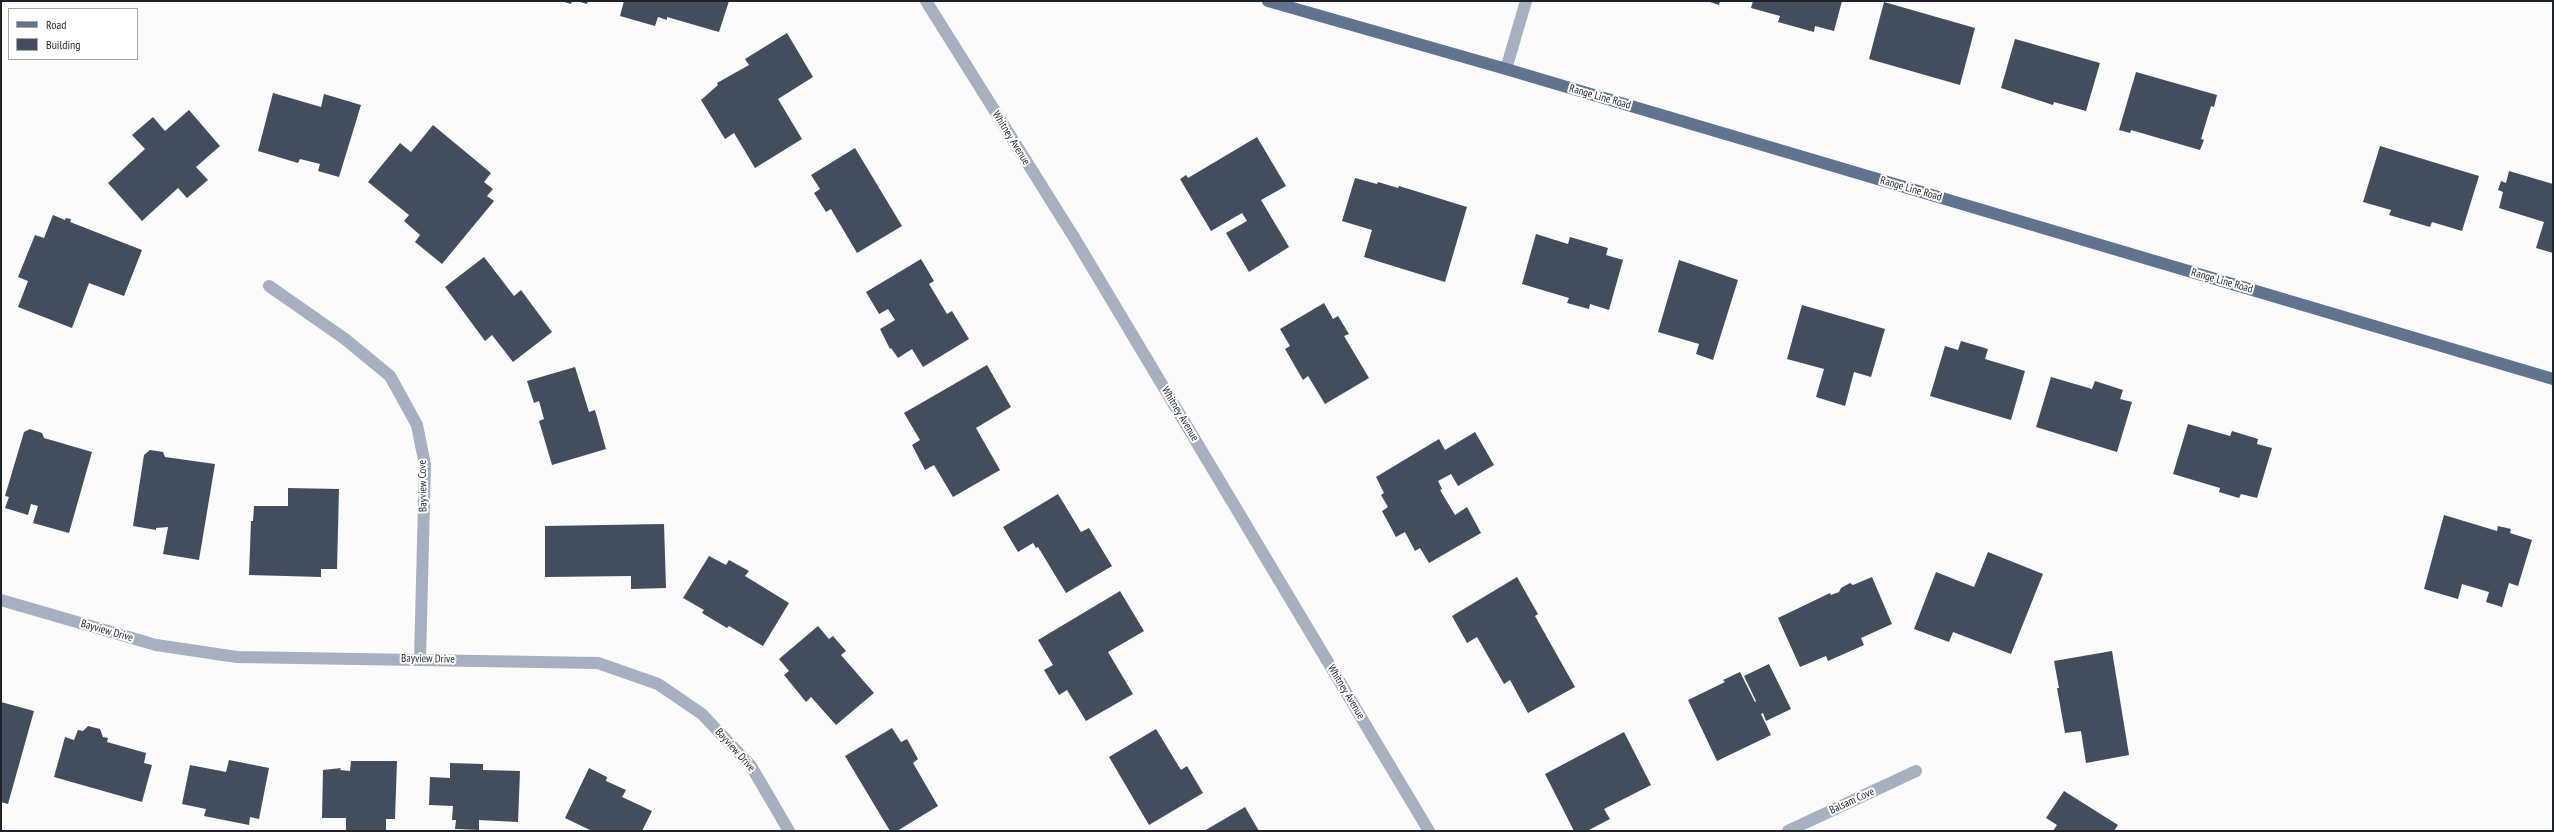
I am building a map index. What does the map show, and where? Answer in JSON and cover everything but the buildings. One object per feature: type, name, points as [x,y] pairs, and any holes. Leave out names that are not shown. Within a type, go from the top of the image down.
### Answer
[{"type":"main road","name":"Range Line Road","points":[[1268,1],[1506,69],[2553,379]]},
{"type":"street","name":"Whitney Avenue","points":[[926,1],[1075,239],[1430,831]]},
{"type":"street","points":[[1506,69],[1526,1]]},
{"type":"street","name":"Bayview Cove","points":[[269,286],[345,339],[390,376],[417,425],[425,465],[420,659]]},
{"type":"street","name":"Bayview Drive","points":[[1,600],[156,645],[230,656],[598,663],[658,684],[702,714],[751,766],[789,831]]},
{"type":"street","name":"Balsam Cove","points":[[1788,831],[1916,771]]}]
